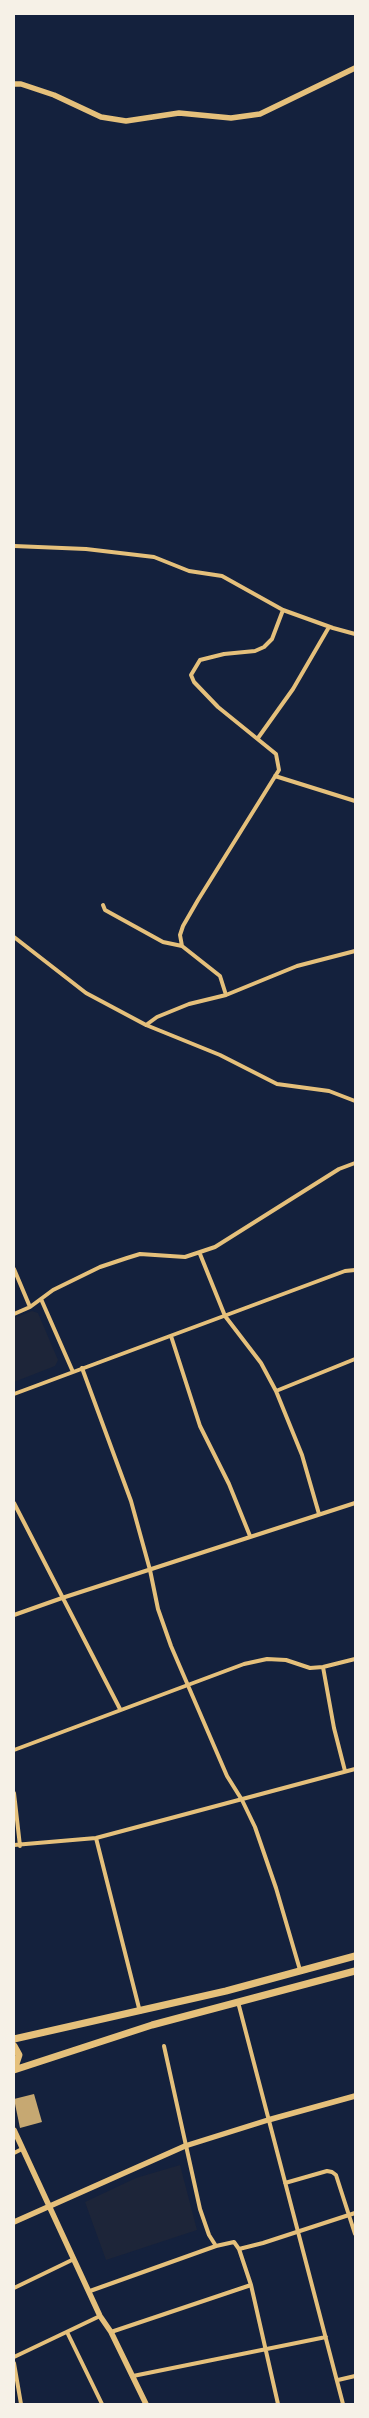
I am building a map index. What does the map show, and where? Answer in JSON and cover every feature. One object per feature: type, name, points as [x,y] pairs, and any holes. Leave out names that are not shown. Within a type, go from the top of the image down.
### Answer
[{"type":"highway","points":[[14,2039],[140,2012],[355,1956]]},
{"type":"highway","points":[[14,2070],[152,2025],[355,1971]]},
{"type":"highway","points":[[14,2046],[19,2055],[14,2070]]},
{"type":"street","points":[[14,84],[21,84],[54,95],[101,117],[126,121],[179,113],[231,118],[260,114],[355,68]]},
{"type":"street","points":[[14,546],[86,549],[154,558],[189,571],[222,576],[283,610],[329,627],[355,634]]},
{"type":"street","points":[[182,946],[180,934],[183,926],[279,770],[276,754],[218,707],[194,682],[191,675],[200,660],[224,654],[255,651],[264,647],[272,639],[283,610]]},
{"type":"street","points":[[258,738],[293,689],[329,627]]},
{"type":"street","points":[[275,776],[355,801]]},
{"type":"street","points":[[103,906],[105,910],[163,942],[182,946],[210,966],[220,976],[226,995]]},
{"type":"street","points":[[14,937],[86,993],[146,1025],[220,1055],[277,1084],[329,1091],[355,1101]]},
{"type":"street","points":[[146,1025],[174,1009],[226,995],[298,966],[355,951]]},
{"type":"street","points":[[14,1314],[30,1307],[53,1290],[100,1267],[140,1254],[184,1257],[200,1254],[215,1247],[339,1169],[355,1163]]},
{"type":"street","points":[[200,1254],[225,1316],[261,1363],[276,1391],[302,1455],[319,1514]]},
{"type":"street","points":[[14,1269],[30,1307]]},
{"type":"street","points":[[14,1394],[345,1271],[355,1270]]},
{"type":"street","points":[[41,1299],[73,1372]]},
{"type":"street","points":[[171,1336],[200,1426],[229,1484],[250,1536]]},
{"type":"street","points":[[276,1391],[355,1359]]},
{"type":"street","points":[[82,1368],[131,1501],[150,1570],[158,1609],[188,1686],[227,1776],[242,1800],[255,1827],[276,1888],[300,1970]]},
{"type":"street","points":[[14,1503],[120,1709]]},
{"type":"street","points":[[14,1615],[250,1536],[355,1503]]},
{"type":"street","points":[[14,1750],[120,1709],[188,1686],[244,1664],[267,1659],[286,1660],[310,1668],[323,1667],[355,1659]]},
{"type":"street","points":[[323,1667],[334,1728],[345,1771]]},
{"type":"street","points":[[14,1845],[20,1846],[96,1838],[355,1769]]},
{"type":"street","points":[[14,1793],[20,1846]]},
{"type":"street","points":[[96,1838],[140,2012]]},
{"type":"street","points":[[238,2002],[297,2231],[338,2380],[343,2404]]},
{"type":"street","points":[[164,2046],[200,2209],[209,2235],[216,2246]]},
{"type":"street","points":[[14,2222],[185,2146],[268,2120],[355,2096]]},
{"type":"street","points":[[14,2130],[49,2207],[75,2258],[100,2316],[111,2332],[146,2404]]},
{"type":"street","points":[[14,2153],[22,2149]]},
{"type":"street","points":[[285,2183],[327,2171],[332,2172],[336,2175],[355,2234]]},
{"type":"street","points":[[240,2249],[355,2213]]},
{"type":"street","points":[[90,2292],[216,2246],[234,2242],[240,2249],[251,2284],[268,2350],[278,2404]]},
{"type":"street","points":[[14,2288],[75,2258]]},
{"type":"street","points":[[111,2332],[251,2284]]},
{"type":"street","points":[[14,2357],[100,2316]]},
{"type":"street","points":[[68,2332],[102,2404]]},
{"type":"street","points":[[133,2376],[268,2350],[326,2337]]},
{"type":"street","points":[[14,2363],[21,2404]]},
{"type":"street","points":[[338,2380],[355,2376]]},
{"type":"shaded area","points":[[32,1311],[38,1313],[58,1360],[55,1366],[14,1382],[14,1318]]},
{"type":"shaded area","points":[[180,2165],[197,2230],[106,2260],[85,2202],[136,2178]]},
{"type":"building","points":[[34,2094],[42,2122],[20,2128],[14,2099]]}]
